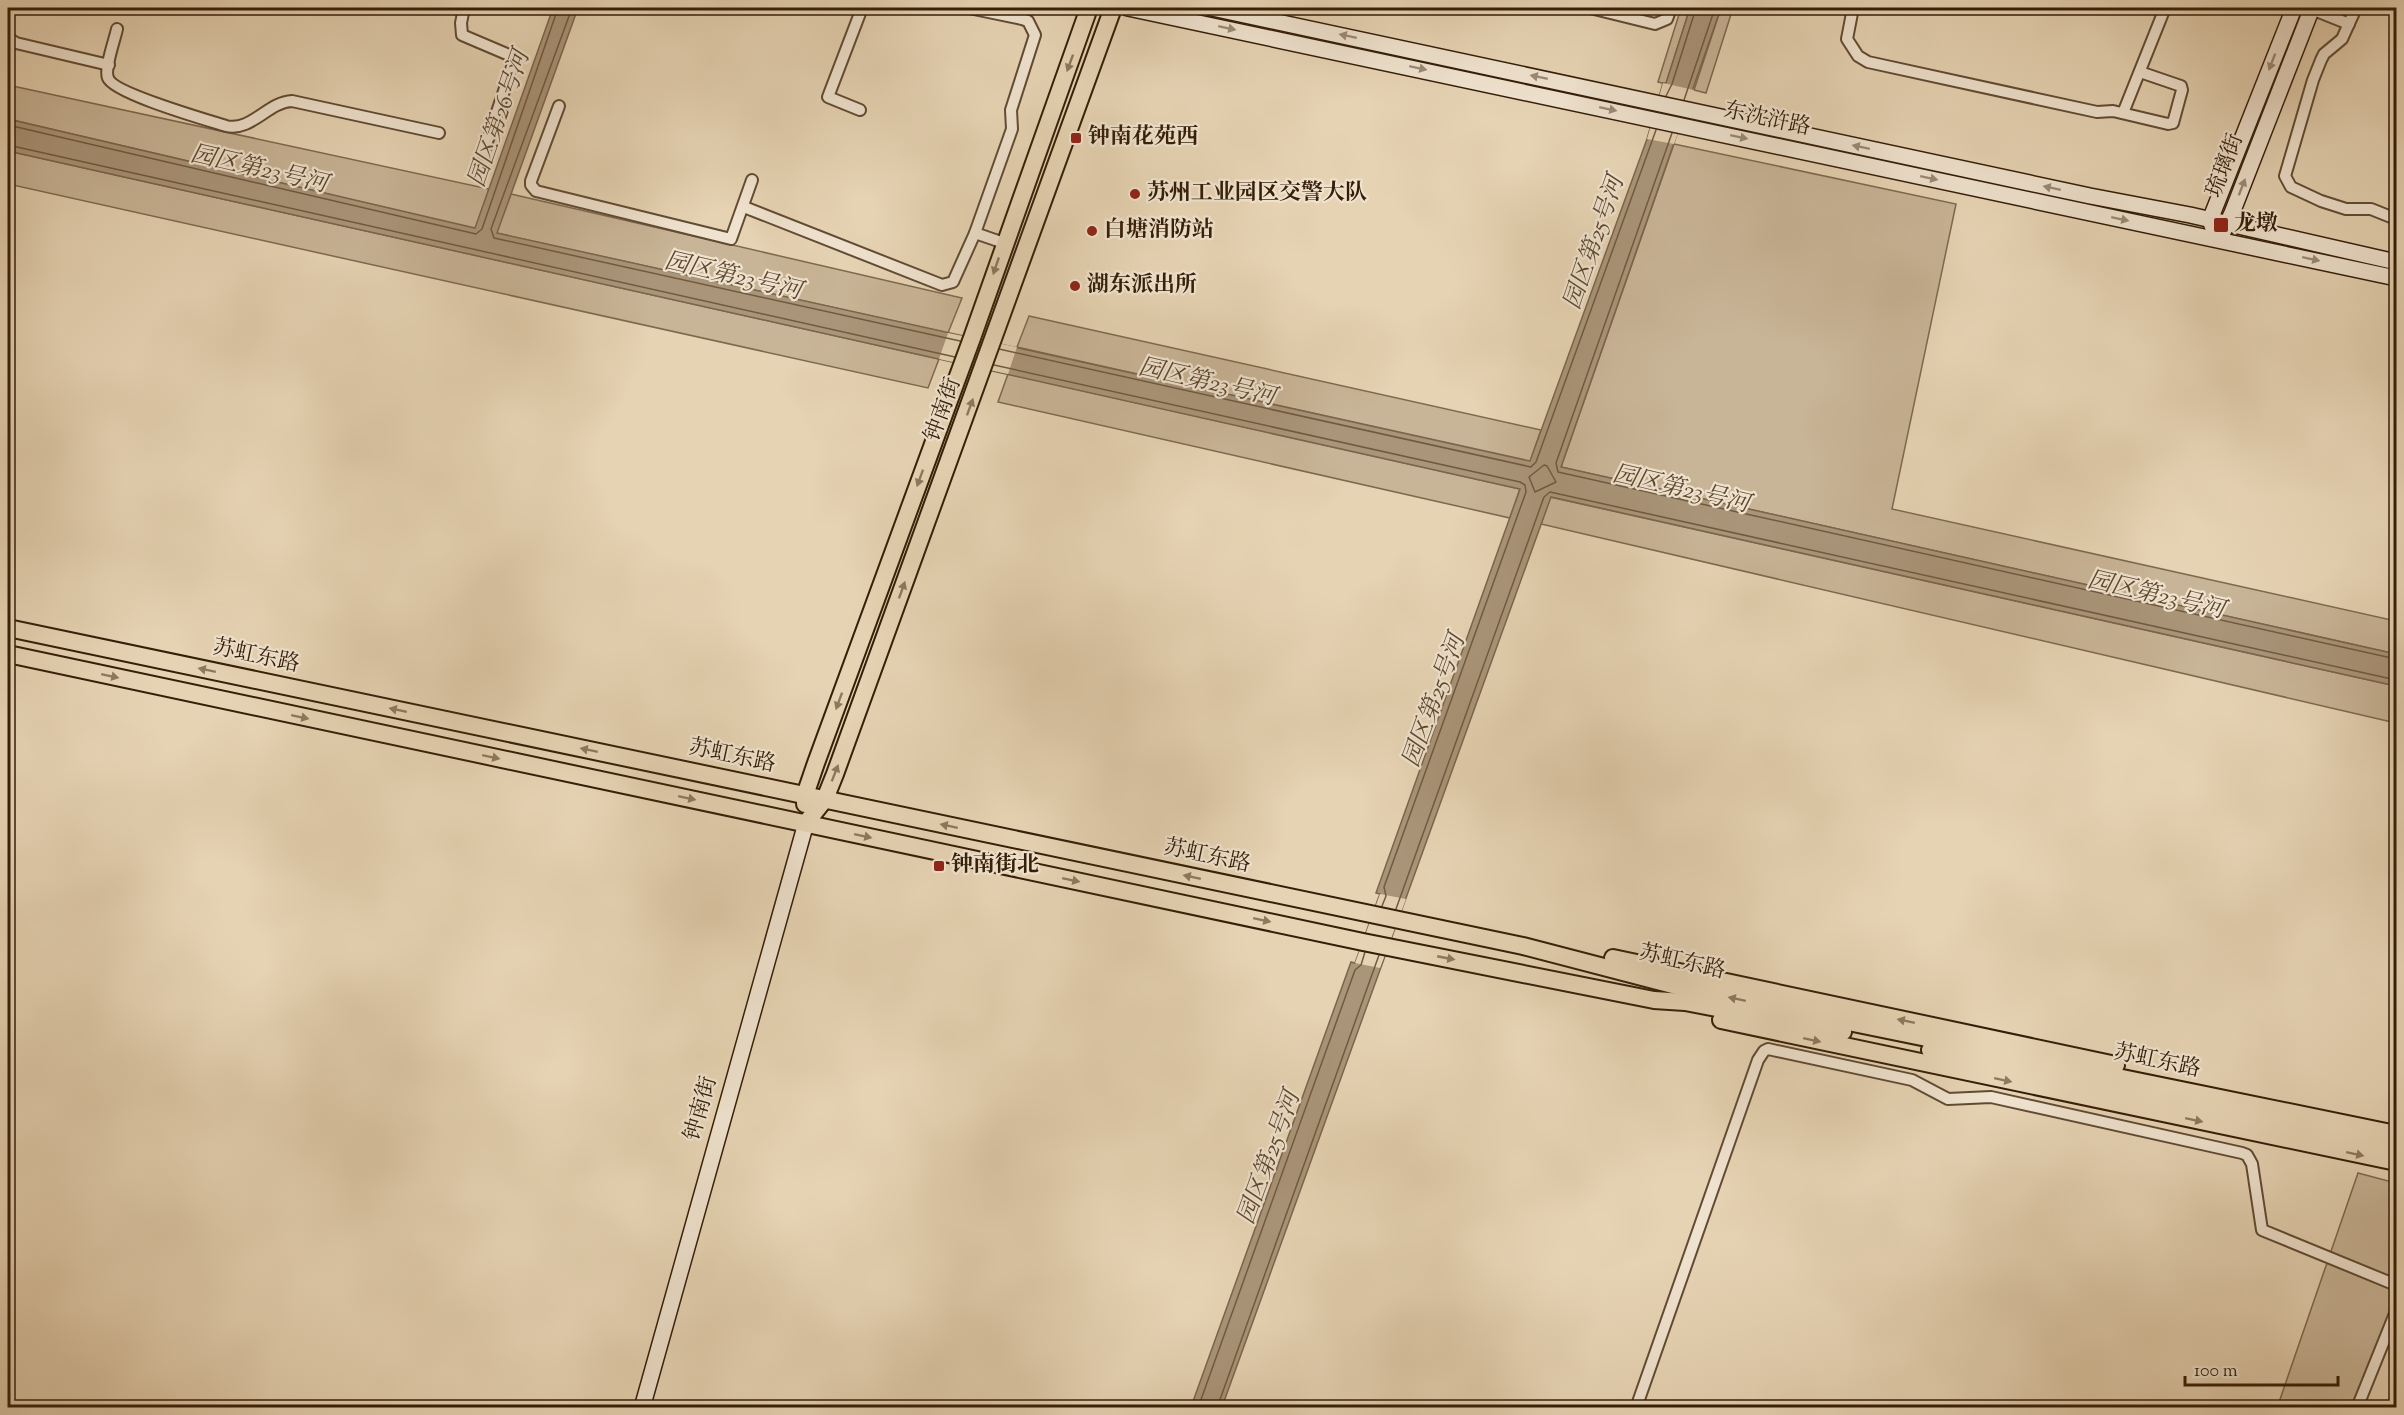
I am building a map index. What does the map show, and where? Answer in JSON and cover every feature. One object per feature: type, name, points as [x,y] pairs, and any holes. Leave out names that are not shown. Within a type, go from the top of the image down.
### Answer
[{"type":"main road","name":"钟南街","points":[[642,1407],[806,823],[805,795],[972,338],[1089,8]]},
{"type":"main road","name":"钟南街","points":[[806,823],[825,799],[984,369],[1047,187],[1113,8]]},
{"type":"main road","name":"东沈浒路","points":[[1128,8],[1682,124],[2397,278]]},
{"type":"main road","name":"东沈浒路","points":[[1212,8],[2210,220],[2397,262]]},
{"type":"main road","name":"琉璃街","points":[[2218,240],[2210,220],[2294,8]]},
{"type":"main road","name":"琉璃街","points":[[2218,240],[2228,224],[2311,8]]},
{"type":"main road","name":"苏虹东路","points":[[8,628],[1523,946],[1692,990],[2397,1147]]},
{"type":"main road","name":"苏虹东路","points":[[8,654],[1363,942],[1654,1000],[1684,1002],[2397,1134]]},
{"type":"main road","points":[[1523,946],[1580,951],[2397,1124]]},
{"type":"main road","points":[[1654,1000],[1681,1012],[2397,1162]]},
{"type":"street","points":[[464,8],[460,23],[462,35],[508,55],[514,61],[483,154]]},
{"type":"street","points":[[860,110],[828,97],[862,8]]},
{"type":"street","points":[[744,207],[942,285],[953,282],[975,233],[1012,129],[1011,110],[1035,35],[1028,21],[969,8]]},
{"type":"street","points":[[1570,8],[1590,8],[1655,24],[1667,19],[1671,8]]},
{"type":"street","points":[[1854,8],[1847,39],[1858,56],[1868,62],[2097,112],[2113,111],[2168,124],[2173,123],[2176,118],[2181,86],[2140,72]]},
{"type":"street","points":[[2123,113],[2165,8]]},
{"type":"street","points":[[2311,8],[2349,24]]},
{"type":"street","points":[[2356,8],[2342,39],[2324,54],[2313,80],[2286,170],[2287,182],[2295,190],[2321,201],[2346,209],[2371,209],[2397,219]]},
{"type":"street","points":[[117,29],[108,64],[107,74],[110,82],[128,93],[232,128],[243,125],[285,101],[292,101],[439,132]]},
{"type":"street","points":[[8,38],[16,43],[108,64]]},
{"type":"street","points":[[559,106],[531,181],[536,191],[731,239],[752,180]]},
{"type":"street","points":[[975,233],[1005,243]]},
{"type":"street","points":[[1636,1407],[1758,1060],[1768,1049],[1912,1080],[1948,1099],[1991,1097],[2242,1153],[2247,1155],[2252,1164],[2262,1230],[2397,1284]]},
{"type":"street","points":[[2357,1407],[2397,1311]]},
{"type":"shaded area","points":[[1681,8],[1690,8],[1666,84],[1658,82]]},
{"type":"shaded area","points":[[1721,8],[1733,8],[1706,93],[1694,90]]},
{"type":"shaded area","points":[[8,85],[489,189],[476,229],[8,119]]},
{"type":"shaded area","points":[[1674,144],[1956,204],[1892,509],[2396,621],[2396,654],[1561,467]]},
{"type":"shaded area","points":[[8,151],[939,359],[928,388],[8,184]]},
{"type":"shaded area","points":[[511,194],[962,298],[948,333],[496,233]]},
{"type":"shaded area","points":[[1029,316],[1541,430],[1530,462],[1017,347]]},
{"type":"shaded area","points":[[1008,374],[1520,489],[1510,518],[998,402]]},
{"type":"shaded area","points":[[1550,497],[2396,686],[2396,723],[1541,524]]},
{"type":"shaded area","points":[[2358,1173],[2396,1183],[2396,1296],[2353,1407],[2277,1408]]},
{"type":"water","points":[[553,8],[578,8],[497,233],[1530,461],[1647,139],[1663,83],[1666,83],[1690,8],[1721,8],[1561,467],[2396,654],[2396,686],[1551,497],[1222,1407],[1191,1407],[1351,962],[1355,963],[1380,894],[1376,893],[1520,489],[8,151],[8,119],[475,228]]},
{"type":"pier","points":[[1663,83],[1694,90],[1674,144],[1647,139]]},
{"type":"pier","points":[[948,333],[1017,347],[1008,374],[939,359]]},
{"type":"pier","points":[[1380,894],[1406,899],[1380,968],[1355,963]]},
{"type":"place","name":"钟南花苑西","points":[[1076,138]]},
{"type":"place","name":"苏州工业园区交警大队","points":[[1135,194]]},
{"type":"place","name":"龙墩","points":[[2221,225]]},
{"type":"place","name":"白塘消防站","points":[[1092,231]]},
{"type":"place","name":"湖东派出所","points":[[1075,286]]},
{"type":"place","name":"钟南街北","points":[[939,866]]},
{"type":"water label","name":"园区第26号河","points":[[500,119]]},
{"type":"water label","name":"园区第23号河","points":[[259,170]]},
{"type":"water label","name":"园区第25号河","points":[[1595,243]]},
{"type":"water label","name":"园区第23号河","points":[[733,277]]},
{"type":"water label","name":"园区第23号河","points":[[1207,383]]},
{"type":"water label","name":"园区第23号河","points":[[1681,490]]},
{"type":"water label","name":"园区第23号河","points":[[2156,596]]},
{"type":"water label","name":"园区第25号河","points":[[1435,701]]},
{"type":"water label","name":"园区第25号河","points":[[1270,1158]]}]
